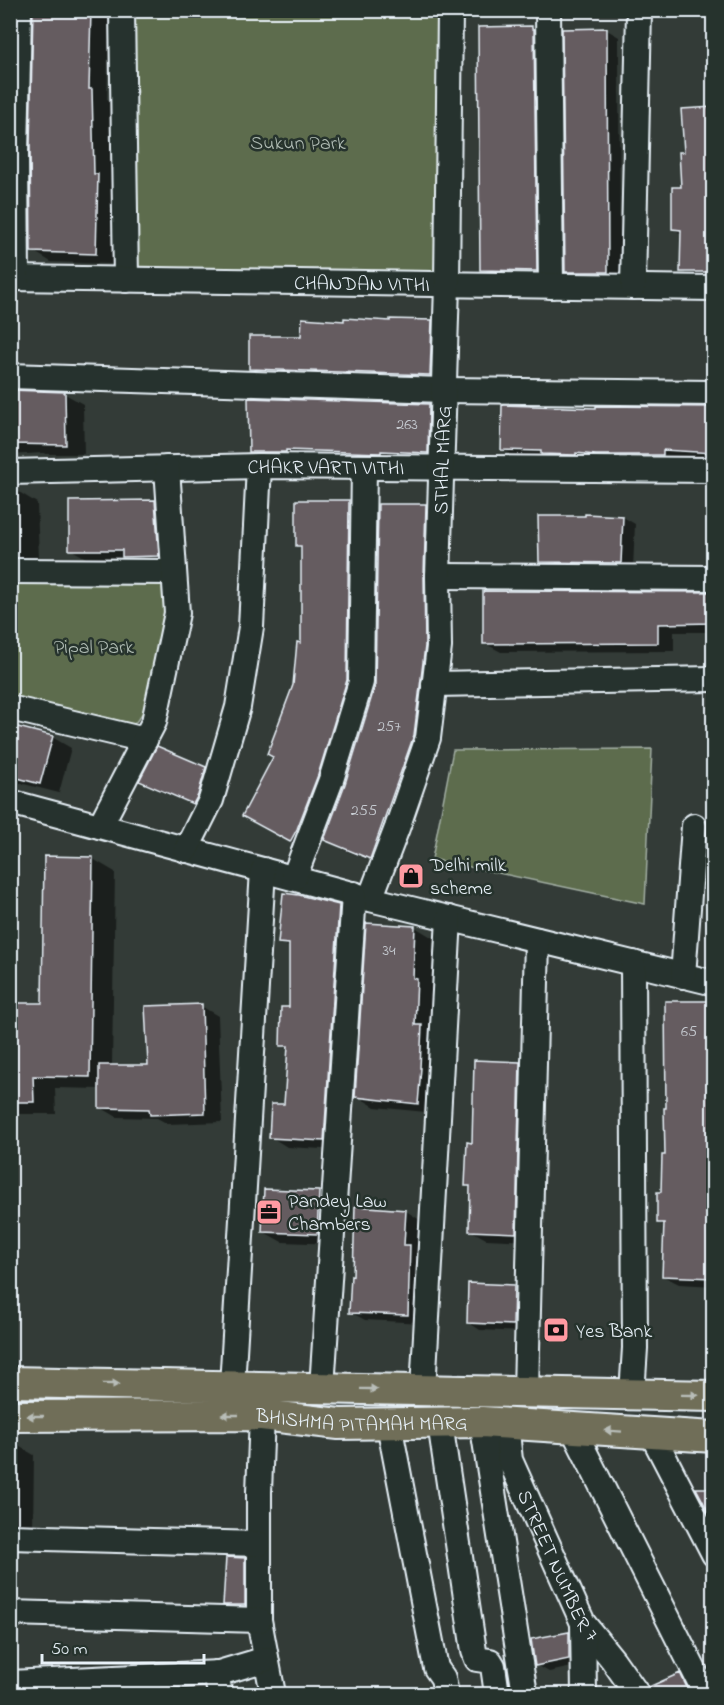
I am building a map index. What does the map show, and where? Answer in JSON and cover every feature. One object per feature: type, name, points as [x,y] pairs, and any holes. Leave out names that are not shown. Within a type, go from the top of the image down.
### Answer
[{"type":"main road","name":"BHISHMA PITAMAH MARG","points":[[10,1382],[714,1395]]},
{"type":"main road","name":"BHISHMA PITAMAH MARG","points":[[10,1416],[262,1415],[339,1424],[494,1423],[714,1437]]},
{"type":"street","points":[[14,278],[19,10]]},
{"type":"street","points":[[122,10],[126,280]]},
{"type":"street","name":"STHAL MARG","points":[[322,1388],[362,896],[398,828],[428,738],[439,646],[438,576],[447,285],[450,10]]},
{"type":"street","points":[[548,10],[551,286]]},
{"type":"street","points":[[633,287],[639,10]]},
{"type":"street","name":"CHANDAN VITHI","points":[[14,278],[714,288]]},
{"type":"street","points":[[10,376],[443,390],[714,393]]},
{"type":"street","points":[[186,850],[211,800],[238,707],[251,627],[259,466]]},
{"type":"street","name":"CHAKR VARTI VITHI","points":[[10,472],[259,466],[714,470]]},
{"type":"street","points":[[294,878],[331,780],[361,682],[364,467]]},
{"type":"street","points":[[100,826],[154,722],[177,613],[167,468]]},
{"type":"street","points":[[10,571],[174,572]]},
{"type":"street","points":[[438,576],[714,578]]},
{"type":"street","points":[[434,684],[714,679]]},
{"type":"street","points":[[10,708],[145,740]]},
{"type":"street","points":[[10,802],[362,896],[714,983]]},
{"type":"street","points":[[683,976],[694,826]]},
{"type":"street","points":[[232,1386],[263,870]]},
{"type":"street","points":[[423,1390],[449,918]]},
{"type":"street","points":[[526,1392],[537,940]]},
{"type":"street","points":[[632,1394],[635,1348],[633,963]]},
{"type":"street","points":[[262,1415],[259,1620],[273,1695]]},
{"type":"street","points":[[440,1423],[474,1651],[477,1659],[490,1661],[493,1666],[497,1695]]},
{"type":"street","points":[[494,1423],[525,1695]]},
{"type":"street","name":"STREET NUMBER 7","points":[[494,1423],[583,1623],[613,1660],[637,1695]]},
{"type":"street","points":[[390,1424],[436,1668],[443,1678],[446,1695]]},
{"type":"street","points":[[573,1428],[706,1695]]},
{"type":"street","points":[[652,1434],[714,1554]]},
{"type":"street","points":[[10,1537],[259,1544]]},
{"type":"street","points":[[10,1612],[259,1620]]},
{"type":"street","points":[[583,1623],[584,1695]]},
{"type":"street","points":[[25,1686],[218,1684],[266,1659]]},
{"type":"green space","name":"Sukun Park","points":[[133,11],[439,11],[438,275],[132,273]]},
{"type":"green space","name":"Pipal Park","points":[[11,576],[163,577],[167,616],[147,707],[133,726],[11,696]]},
{"type":"green space","points":[[652,749],[645,904],[432,859],[453,750]]},
{"type":"building","points":[[33,10],[91,10],[89,89],[92,89],[94,174],[98,174],[96,254],[31,252],[30,144]]},
{"type":"building","points":[[532,26],[534,29],[537,271],[480,270],[478,27]]},
{"type":"building","points":[[607,28],[608,272],[565,272],[562,29]]},
{"type":"building","points":[[714,107],[714,272],[680,272],[681,230],[672,229],[672,187],[681,187],[679,152],[684,152],[681,109]]},
{"type":"building","points":[[302,318],[344,321],[344,318],[390,321],[390,319],[432,320],[430,375],[249,369],[249,336],[301,336]]},
{"type":"building","points":[[10,390],[65,392],[66,445],[10,444]]},
{"type":"building","points":[[248,398],[429,404],[428,453],[286,450],[286,452],[249,452]]},
{"type":"building","points":[[502,405],[596,408],[596,406],[714,407],[714,453],[663,450],[663,455],[576,453],[576,455],[501,450]]},
{"type":"building","points":[[155,500],[159,556],[122,557],[122,550],[69,550],[69,501]]},
{"type":"building","points":[[296,500],[349,500],[347,680],[318,775],[290,842],[242,816],[273,757],[267,754],[293,685],[297,642],[301,643],[301,546],[296,546]]},
{"type":"building","points":[[378,504],[426,504],[425,646],[414,735],[370,859],[324,840],[345,784],[375,686]]},
{"type":"building","points":[[585,514],[623,516],[621,563],[539,562],[538,516],[585,516]]},
{"type":"building","points":[[483,591],[714,592],[714,623],[658,624],[658,643],[483,644]]},
{"type":"building","points":[[10,725],[53,736],[40,784],[10,776]]},
{"type":"building","points":[[157,746],[206,767],[193,804],[139,781]]},
{"type":"building","points":[[44,856],[93,857],[90,1077],[33,1076],[34,1102],[10,1102],[10,1003],[42,1003]]},
{"type":"building","points":[[283,893],[339,905],[324,1141],[269,1138],[271,1104],[284,1104],[288,1046],[280,1046],[281,1007],[289,1007],[289,944],[278,943]]},
{"type":"building","points":[[366,923],[415,926],[413,978],[417,979],[415,1025],[422,1025],[418,1104],[355,1097]]},
{"type":"building","points":[[665,1001],[714,1001],[714,1103],[711,1103],[712,1143],[710,1143],[708,1193],[710,1193],[710,1244],[714,1244],[713,1278],[662,1276],[664,1223],[657,1223],[657,1192],[661,1192],[662,1155],[665,1155]]},
{"type":"building","points":[[202,1004],[205,1113],[150,1115],[149,1109],[99,1108],[99,1065],[148,1065],[145,1006]]},
{"type":"building","points":[[474,1060],[520,1062],[516,1233],[469,1231],[470,1186],[465,1186],[467,1142],[472,1143]]},
{"type":"building","points":[[264,1189],[319,1191],[317,1234],[262,1232]]},
{"type":"building","points":[[355,1206],[406,1210],[404,1245],[410,1245],[408,1315],[349,1313],[351,1275],[353,1276]]},
{"type":"building","points":[[468,1283],[514,1285],[513,1325],[467,1323]]},
{"type":"building","points":[[696,1488],[714,1488],[714,1522]]},
{"type":"building","points":[[226,1557],[245,1558],[245,1605],[223,1605]]},
{"type":"building","points":[[569,1632],[569,1659],[535,1666],[531,1639]]},
{"type":"building","points":[[680,1673],[690,1694],[651,1695],[649,1687]]},
{"type":"place","name":"Delhi milk scheme","points":[[411,876]]},
{"type":"place","name":"Pandey Law Chambers","points":[[269,1212]]},
{"type":"place","name":"Yes Bank","points":[[556,1330]]}]
